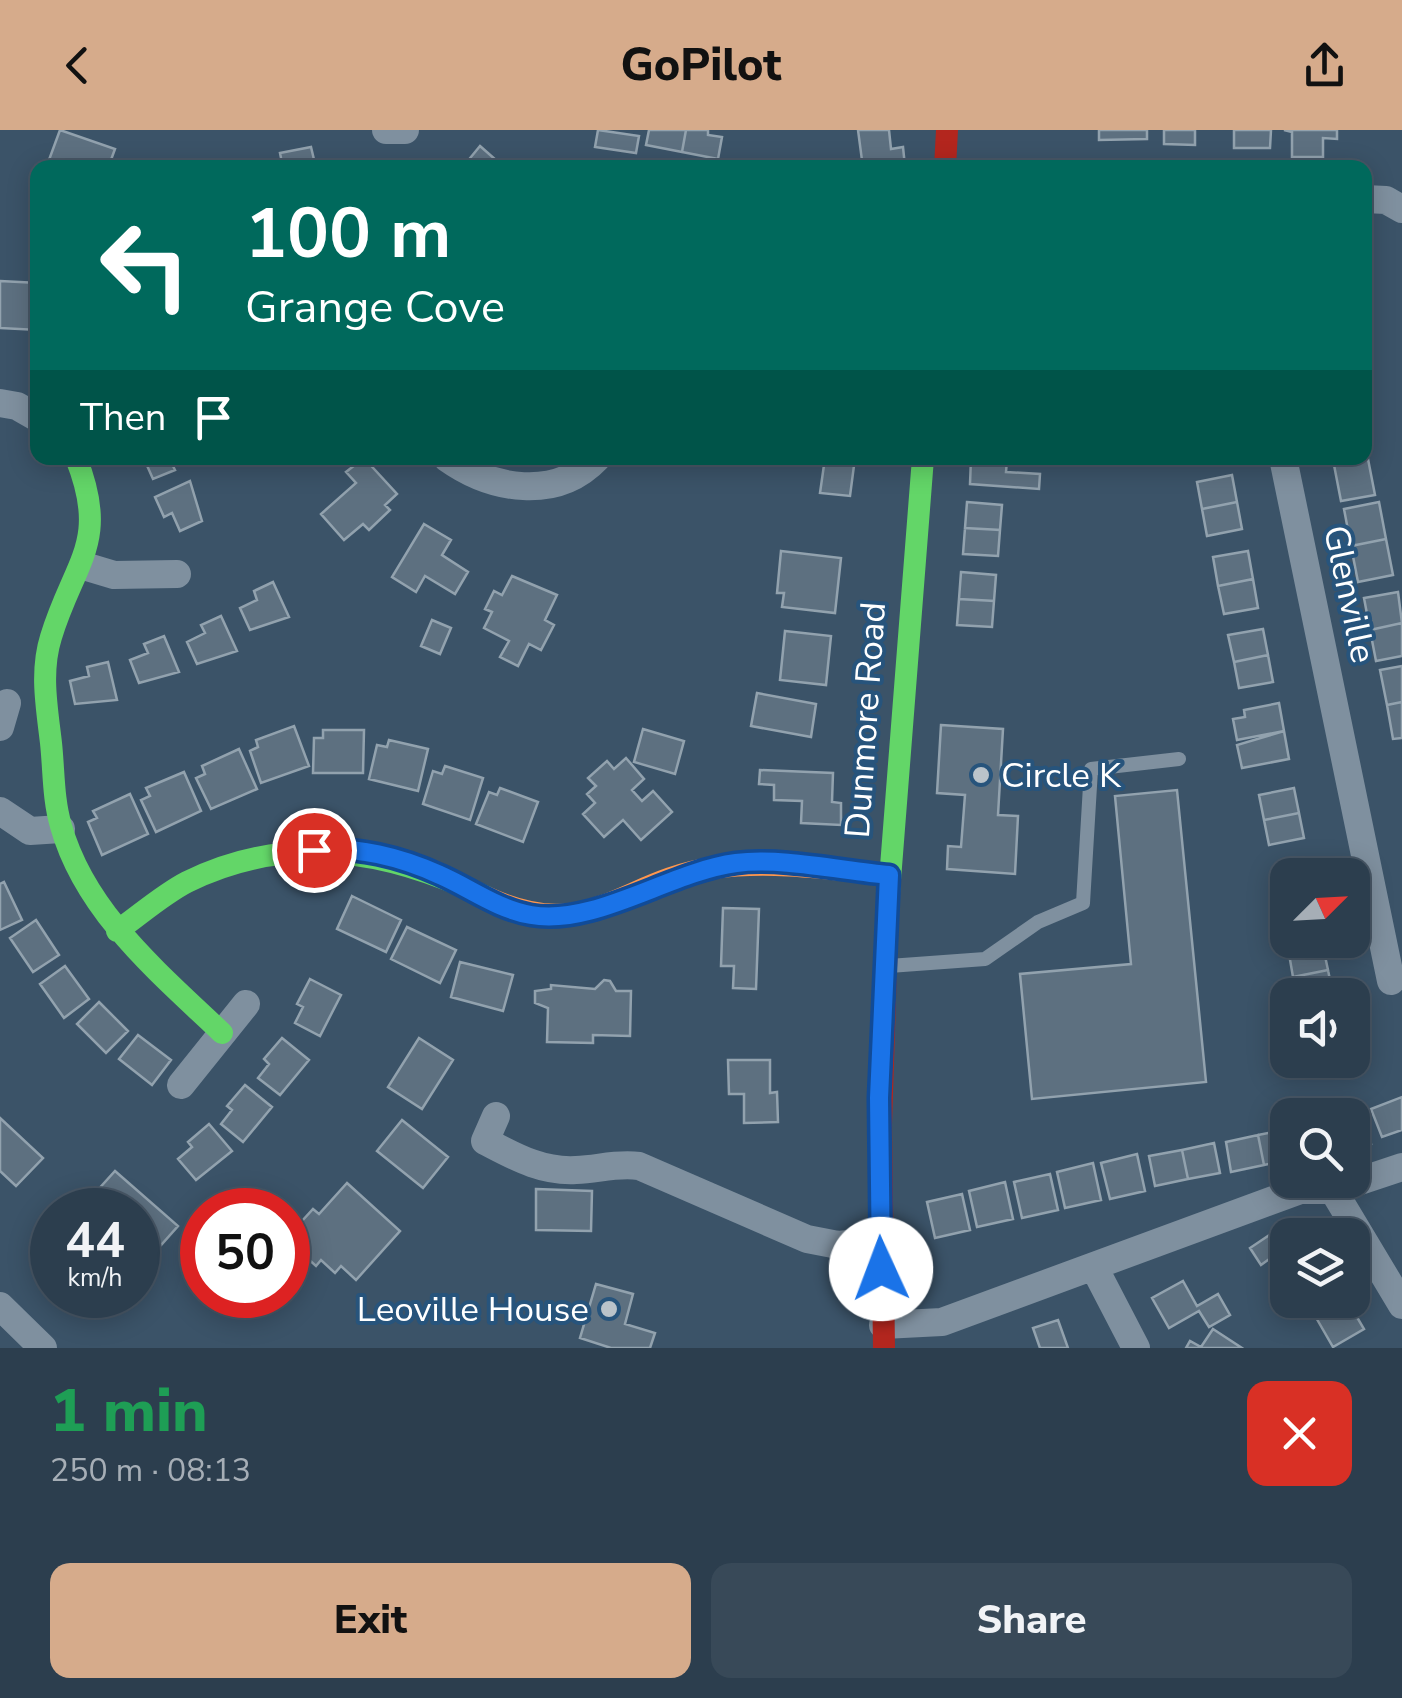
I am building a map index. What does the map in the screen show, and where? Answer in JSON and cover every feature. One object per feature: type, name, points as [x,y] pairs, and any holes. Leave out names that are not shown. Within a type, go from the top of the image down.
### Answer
[{"type":"street","points":[[386,130],[405,130]]},
{"type":"street","points":[[946,160],[948,130]]},
{"type":"street","points":[[0,403],[30,413]]},
{"type":"street","points":[[78,465],[94,520],[84,566],[50,640],[45,696],[61,829],[82,881],[117,931],[222,1033]]},
{"type":"street","points":[[461,465],[504,486],[546,487],[590,465]]},
{"type":"street","name":"Dunmore Road","points":[[884,1336],[880,1241],[884,966],[922,465]]},
{"type":"street","name":"Glenville","points":[[1284,465],[1392,981]]},
{"type":"street","points":[[84,566],[114,575],[177,574]]},
{"type":"street","points":[[0,811],[30,831],[61,829]]},
{"type":"street","points":[[117,931],[188,882],[245,861],[334,848],[395,859],[531,915],[578,914],[648,891],[680,874],[740,862],[889,875]]},
{"type":"street","points":[[181,1084],[246,1004]]},
{"type":"street","points":[[496,1116],[484,1141],[536,1166],[575,1170],[612,1162],[640,1166],[807,1239],[838,1245],[880,1241]]},
{"type":"street","points":[[1370,1178],[1402,1167]]},
{"type":"street","points":[[884,1336],[942,1322],[1094,1269],[1279,1198]]},
{"type":"street","points":[[1338,1198],[1402,1305]]},
{"type":"street","points":[[1094,1269],[1136,1348]]},
{"type":"street","points":[[0,1306],[43,1348]]},
{"type":"lane","points":[[884,966],[985,959],[1038,922],[1082,903],[1091,769],[1180,758]]},
{"type":"building","points":[[60,130],[115,149],[111,160],[49,160]]},
{"type":"building","points":[[598,130],[639,136],[636,153],[595,147]]},
{"type":"building","points":[[649,130],[686,130],[682,152],[646,145]]},
{"type":"building","points":[[686,130],[708,130],[708,135],[722,137],[718,159],[682,152]]},
{"type":"building","points":[[858,130],[889,130],[891,149],[903,147],[904,160],[862,160]]},
{"type":"building","points":[[1099,130],[1147,130],[1147,139],[1099,140]]},
{"type":"building","points":[[1164,130],[1195,130],[1195,145],[1164,144]]},
{"type":"building","points":[[1234,130],[1271,130],[1270,148],[1234,148]]},
{"type":"building","points":[[1284,130],[1337,130],[1337,139],[1323,138],[1323,157],[1292,157],[1292,132]]},
{"type":"building","points":[[480,146],[496,160],[469,160]]},
{"type":"building","points":[[311,147],[314,160],[281,160],[280,153]]},
{"type":"building","points":[[0,281],[30,283],[30,330],[0,328]]},
{"type":"building","points":[[147,465],[172,465],[175,470],[153,479]]},
{"type":"building","points":[[355,465],[370,465],[397,494],[385,505],[390,510],[369,530],[363,524],[344,540],[321,514],[356,483],[346,472]]},
{"type":"building","points":[[824,465],[854,465],[850,496],[820,493]]},
{"type":"building","points":[[971,465],[1007,465],[1006,472],[1040,474],[1039,489],[970,484]]},
{"type":"building","points":[[1334,465],[1369,465],[1375,495],[1341,501]]},
{"type":"building","points":[[1232,475],[1237,502],[1202,509],[1197,482]]},
{"type":"building","points":[[190,481],[202,521],[180,531],[172,513],[164,517],[155,497]]},
{"type":"building","points":[[967,502],[1002,505],[1000,530],[965,528]]},
{"type":"building","points":[[1237,502],[1242,529],[1207,536],[1202,509]]},
{"type":"building","points":[[1379,502],[1386,539],[1351,546],[1344,509]]},
{"type":"building","points":[[424,524],[451,540],[442,555],[468,572],[455,594],[425,576],[416,592],[392,577]]},
{"type":"building","points":[[965,528],[1000,530],[998,556],[963,554]]},
{"type":"building","points":[[1386,539],[1393,575],[1358,582],[1351,546]]},
{"type":"building","points":[[781,551],[841,558],[835,613],[782,607],[784,593],[777,593]]},
{"type":"building","points":[[1248,551],[1253,579],[1218,586],[1213,557]]},
{"type":"building","points":[[961,572],[996,575],[994,601],[959,599]]},
{"type":"building","points":[[512,576],[557,595],[545,620],[554,625],[541,650],[529,644],[518,666],[500,657],[509,641],[484,628],[492,612],[485,609],[494,591],[502,595]]},
{"type":"building","points":[[1253,579],[1258,608],[1224,614],[1218,586]]},
{"type":"building","points":[[273,582],[289,617],[250,630],[240,608],[257,600],[254,591]]},
{"type":"building","points":[[1398,592],[1402,623],[1370,630],[1364,598]]},
{"type":"building","points":[[959,599],[994,601],[992,627],[957,625]]},
{"type":"building","points":[[221,616],[237,651],[197,664],[187,642],[205,633],[201,625]]},
{"type":"building","points":[[432,620],[451,628],[440,654],[421,646]]},
{"type":"building","points":[[1402,623],[1402,656],[1376,661],[1370,630]]},
{"type":"building","points":[[1263,629],[1268,655],[1234,662],[1228,635]]},
{"type":"building","points":[[785,631],[831,636],[826,685],[780,680]]},
{"type":"building","points":[[164,636],[179,672],[139,683],[130,660],[148,653],[144,644]]},
{"type":"building","points":[[1268,655],[1273,682],[1239,688],[1234,662]]},
{"type":"building","points":[[108,662],[117,700],[75,704],[70,681],[89,676],[87,667]]},
{"type":"building","points":[[1402,666],[1402,702],[1387,705],[1380,670]]},
{"type":"building","points":[[757,693],[816,704],[811,737],[751,726]]},
{"type":"building","points":[[1402,702],[1402,738],[1393,739],[1387,705]]},
{"type":"building","points":[[1279,703],[1284,731],[1237,740],[1233,719],[1245,717],[1244,710]]},
{"type":"building","points":[[941,725],[1003,729],[998,815],[1018,816],[1015,874],[947,869],[948,846],[961,847],[965,795],[937,793]]},
{"type":"building","points":[[294,726],[309,766],[261,783],[250,751],[258,747],[256,740]]},
{"type":"building","points":[[643,729],[684,741],[675,774],[634,762]]},
{"type":"building","points":[[323,730],[364,730],[363,773],[313,773],[314,738],[323,738]]},
{"type":"building","points":[[1284,731],[1289,759],[1242,768],[1237,745]]},
{"type":"building","points":[[389,740],[428,749],[418,791],[369,779],[377,745],[387,747]]},
{"type":"building","points":[[239,749],[257,789],[211,809],[196,778],[205,774],[202,766]]},
{"type":"building","points":[[626,758],[644,779],[632,790],[642,801],[653,791],[672,812],[641,840],[623,820],[604,837],[583,814],[595,803],[587,794],[596,786],[588,778],[607,761],[614,769]]},
{"type":"building","points":[[445,766],[483,778],[470,820],[423,804],[433,771],[442,774]]},
{"type":"building","points":[[760,770],[833,773],[832,802],[841,803],[841,825],[801,823],[802,801],[774,800],[774,785],[759,784]]},
{"type":"building","points":[[184,772],[201,811],[156,832],[141,800],[150,796],[146,788]]},
{"type":"building","points":[[500,788],[538,802],[523,842],[476,824],[489,792],[497,795]]},
{"type":"building","points":[[1294,788],[1299,813],[1264,820],[1259,795]]},
{"type":"building","points":[[1177,790],[1206,1082],[1032,1099],[1020,974],[1131,964],[1115,796]]},
{"type":"building","points":[[130,794],[148,834],[102,855],[88,822],[97,818],[93,811]]},
{"type":"building","points":[[1299,813],[1304,838],[1269,845],[1264,820]]},
{"type":"building","points":[[4,882],[22,920],[0,930],[0,884]]},
{"type":"building","points":[[352,896],[401,920],[386,952],[337,929]]},
{"type":"building","points":[[723,908],[759,909],[756,989],[733,988],[734,966],[721,966]]},
{"type":"building","points":[[36,920],[59,955],[33,972],[10,938]]},
{"type":"building","points":[[407,927],[456,950],[440,983],[391,959]]},
{"type":"building","points":[[1290,958],[1325,958],[1328,970],[1293,977]]},
{"type":"building","points":[[460,962],[513,975],[503,1011],[451,997]]},
{"type":"building","points":[[65,966],[89,999],[64,1018],[40,984]]},
{"type":"building","points":[[1328,970],[1330,978],[1293,978]]},
{"type":"building","points":[[310,979],[341,995],[320,1036],[295,1023],[303,1007],[297,1004]]},
{"type":"building","points":[[604,980],[610,981],[616,991],[631,991],[630,1036],[593,1035],[593,1043],[547,1042],[548,1008],[535,1003],[535,991],[551,989],[551,985],[595,989]]},
{"type":"building","points":[[99,1002],[128,1031],[106,1053],[77,1024]]},
{"type":"building","points":[[138,1035],[171,1060],[152,1085],[119,1059]]},
{"type":"building","points":[[282,1038],[309,1060],[280,1095],[258,1078],[269,1064],[264,1059]]},
{"type":"building","points":[[419,1038],[453,1060],[422,1109],[388,1087]]},
{"type":"building","points":[[728,1060],[770,1060],[770,1093],[777,1092],[778,1122],[744,1123],[744,1094],[729,1094]]},
{"type":"building","points":[[245,1085],[272,1107],[243,1142],[221,1124],[232,1110],[227,1106]]},
{"type":"building","points":[[1402,1097],[1402,1130],[1382,1137],[1371,1109]]},
{"type":"building","points":[[0,1118],[43,1158],[16,1186],[0,1171]]},
{"type":"building","points":[[402,1120],[448,1157],[423,1188],[377,1151]]},
{"type":"building","points":[[209,1124],[232,1151],[196,1180],[178,1159],[192,1147],[188,1142]]},
{"type":"building","points":[[1270,1133],[1270,1164],[1264,1165],[1258,1135]]},
{"type":"building","points":[[1258,1135],[1264,1165],[1231,1172],[1226,1142]]},
{"type":"building","points":[[1214,1143],[1220,1173],[1188,1179],[1182,1150]]},
{"type":"building","points":[[1182,1150],[1188,1179],[1155,1186],[1149,1156]]},
{"type":"building","points":[[1137,1154],[1145,1191],[1110,1199],[1101,1163]]},
{"type":"building","points":[[1093,1163],[1101,1200],[1065,1208],[1057,1172]]},
{"type":"building","points":[[115,1171],[134,1188],[100,1188]]},
{"type":"building","points":[[1050,1174],[1058,1210],[1022,1218],[1014,1182]]},
{"type":"building","points":[[1005,1182],[1013,1219],[977,1227],[969,1191]]},
{"type":"building","points":[[347,1183],[400,1231],[356,1280],[341,1266],[335,1273],[321,1260],[316,1266],[310,1261],[310,1212],[313,1209],[319,1214]]},
{"type":"building","points":[[536,1189],[592,1191],[591,1231],[536,1230]]},
{"type":"building","points":[[962,1194],[970,1230],[935,1238],[927,1202]]},
{"type":"building","points":[[160,1210],[178,1226],[160,1246]]},
{"type":"building","points":[[1270,1235],[1270,1258],[1261,1265],[1250,1248]]},
{"type":"building","points":[[1183,1281],[1197,1306],[1218,1294],[1230,1315],[1209,1327],[1199,1311],[1169,1328],[1152,1298]]},
{"type":"building","name":"Leoville House","points":[[596,1284],[633,1294],[625,1324],[655,1333],[650,1348],[611,1348],[580,1338]]},
{"type":"building","points":[[1316,1318],[1358,1318],[1364,1329],[1333,1347]]},
{"type":"building","points":[[1058,1320],[1068,1348],[1040,1348],[1033,1328]]},
{"type":"building","points":[[1213,1329],[1242,1348],[1186,1348],[1190,1341],[1201,1347]]},
{"type":"traffic: fast","points":[[78,465],[90,511],[89,532],[51,637],[45,677],[58,816],[72,857],[106,913],[150,964],[222,1033]]},
{"type":"traffic: fast","points":[[888,905],[922,465]]},
{"type":"traffic: fast","points":[[117,931],[187,882],[225,866],[300,852],[375,858],[413,868],[486,897]]},
{"type":"traffic: slow","points":[[486,897],[522,910],[553,915],[580,913],[654,884],[713,868],[779,865],[889,875]]},
{"type":"traffic: jam","points":[[945,160],[947,130]]},
{"type":"traffic: jam","points":[[884,1348],[881,1125],[888,905]]},
{"type":"place","name":"Circle K","points":[[981,775]]},
{"type":"place","name":"Leoville House","points":[[609,1309]]},
{"type":"route","points":[[314,850],[334,848],[380,854],[440,874],[481,898],[531,915],[578,914],[648,891],[680,874],[740,862],[889,875],[879,1098],[881,1269]]}]
